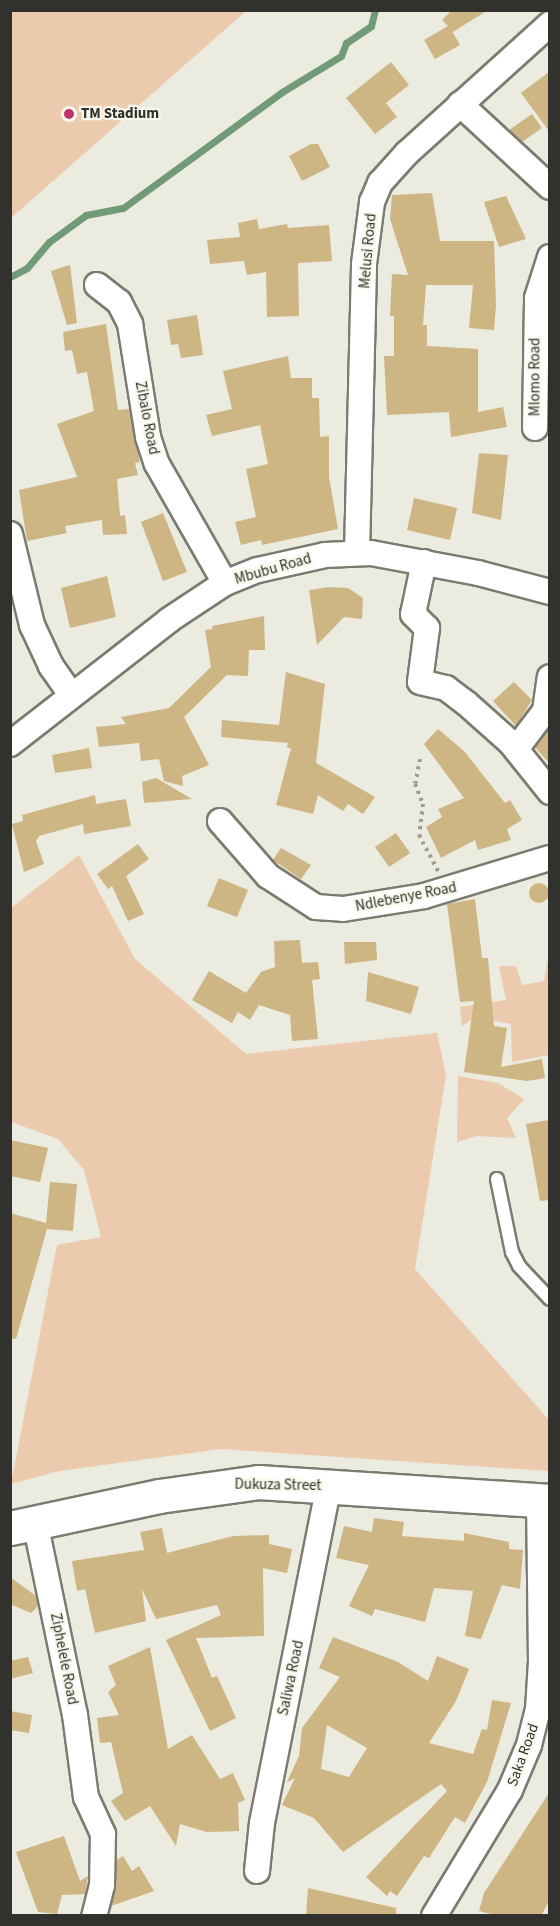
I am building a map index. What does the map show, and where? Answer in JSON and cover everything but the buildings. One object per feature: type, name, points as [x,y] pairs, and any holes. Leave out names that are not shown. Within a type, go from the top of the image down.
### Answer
[{"type":"main road","name":"Dukuza Street","points":[[23,1525],[216,1485],[258,1482],[544,1501]]},
{"type":"street","name":"Melusi Road","points":[[357,553],[366,228],[380,183],[460,104],[549,24]]},
{"type":"street","points":[[460,104],[549,187]]},
{"type":"street","name":"Mlomo Road","points":[[535,428],[537,298],[549,257]]},
{"type":"street","name":"Zibalo Road","points":[[97,285],[119,302],[130,324],[148,437],[157,464],[225,583]]},
{"type":"street","points":[[10,534],[32,625],[51,666],[71,695]]},
{"type":"street","name":"Mbubu Road","points":[[10,744],[169,620],[225,583],[295,561],[357,553],[424,562],[549,592]]},
{"type":"street","points":[[424,562],[413,614],[427,628],[420,682],[446,688],[516,749],[549,792]]},
{"type":"street","points":[[516,749],[545,711],[549,677]]},
{"type":"street","name":"Ndlebenye Road","points":[[220,821],[268,876],[316,907],[379,904],[449,890],[549,858]]},
{"type":"street","name":"Saliwa Road","points":[[257,1871],[267,1800],[329,1486]]},
{"type":"street","name":"Saka Road","points":[[434,1916],[510,1790],[529,1745],[538,1710],[544,1501]]},
{"type":"street","name":"Ziphelele Road","points":[[23,1525],[75,1714],[86,1797],[103,1834],[102,1885],[94,1916]]},
{"type":"lane","points":[[497,1179],[512,1252],[519,1266],[549,1299]]},
{"type":"path","points":[[420,759],[415,784],[423,804],[418,835],[449,890]]},
{"type":"shaded area","name":"TM Stadium","points":[[11,10],[246,10],[246,11],[11,218]]},
{"type":"shaded area","points":[[79,855],[135,959],[246,1054],[437,1033],[446,1075],[415,1269],[549,1420],[549,1471],[221,1449],[59,1471],[11,1484],[57,1245],[101,1237],[84,1170],[58,1139],[11,1122],[11,908]]},
{"type":"shaded area","points":[[549,953],[549,1055],[512,1062],[511,1024],[475,1017],[462,1026],[460,1007],[506,1000],[499,966],[516,966],[522,985],[544,981]]},
{"type":"shaded area","points":[[458,1076],[498,1083],[524,1099],[507,1118],[516,1138],[476,1136],[457,1142]]},
{"type":"waterway","points":[[10,277],[27,268],[49,242],[86,215],[123,208],[282,92],[341,56],[346,43],[371,26],[375,10]]},
{"type":"place","name":"TM Stadium","points":[[69,114]]}]
